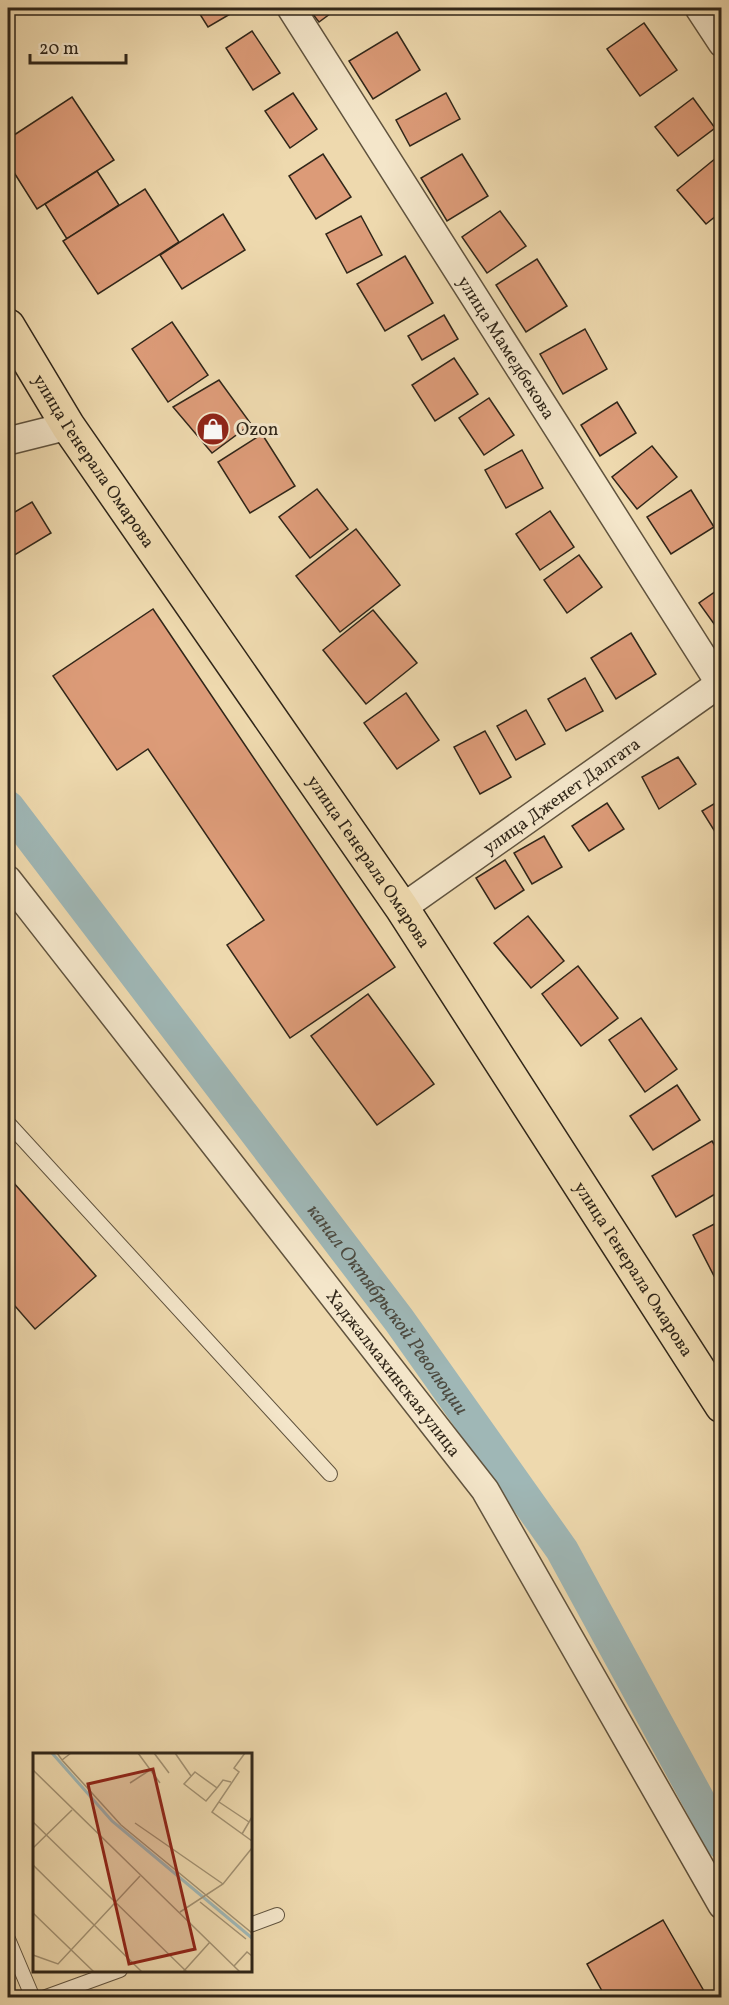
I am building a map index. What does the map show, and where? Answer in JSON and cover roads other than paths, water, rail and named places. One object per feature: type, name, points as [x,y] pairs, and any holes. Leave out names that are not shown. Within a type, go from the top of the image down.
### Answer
[{"type":"main road","name":"улица Генерала Омарова","points":[[8,319],[72,424],[403,907],[722,1395]]},
{"type":"main road","name":"улица Генерала Омарова","points":[[8,326],[68,426],[403,907],[722,1406]]},
{"type":"street","name":"улица Мамедбекова","points":[[291,8],[721,684]]},
{"type":"street","points":[[699,8],[722,43]]},
{"type":"street","points":[[8,441],[68,426]]},
{"type":"street","name":"улица Дженет Далгата","points":[[403,907],[721,684]]},
{"type":"street","name":"Хаджалмахинская улица","points":[[8,880],[485,1490],[722,1905]]},
{"type":"lane","points":[[8,1123],[330,1474]]},
{"type":"lane","points":[[252,1924],[277,1915]]},
{"type":"lane","points":[[8,1939],[33,1998]]},
{"type":"lane","points":[[43,1998],[117,1972]]},
{"type":"waterway","name":"канал Октябрьской Революции","points":[[8,807],[399,1320],[562,1550],[722,1843]]},
{"type":"place","name":"Ozon","points":[[213,429]]}]
